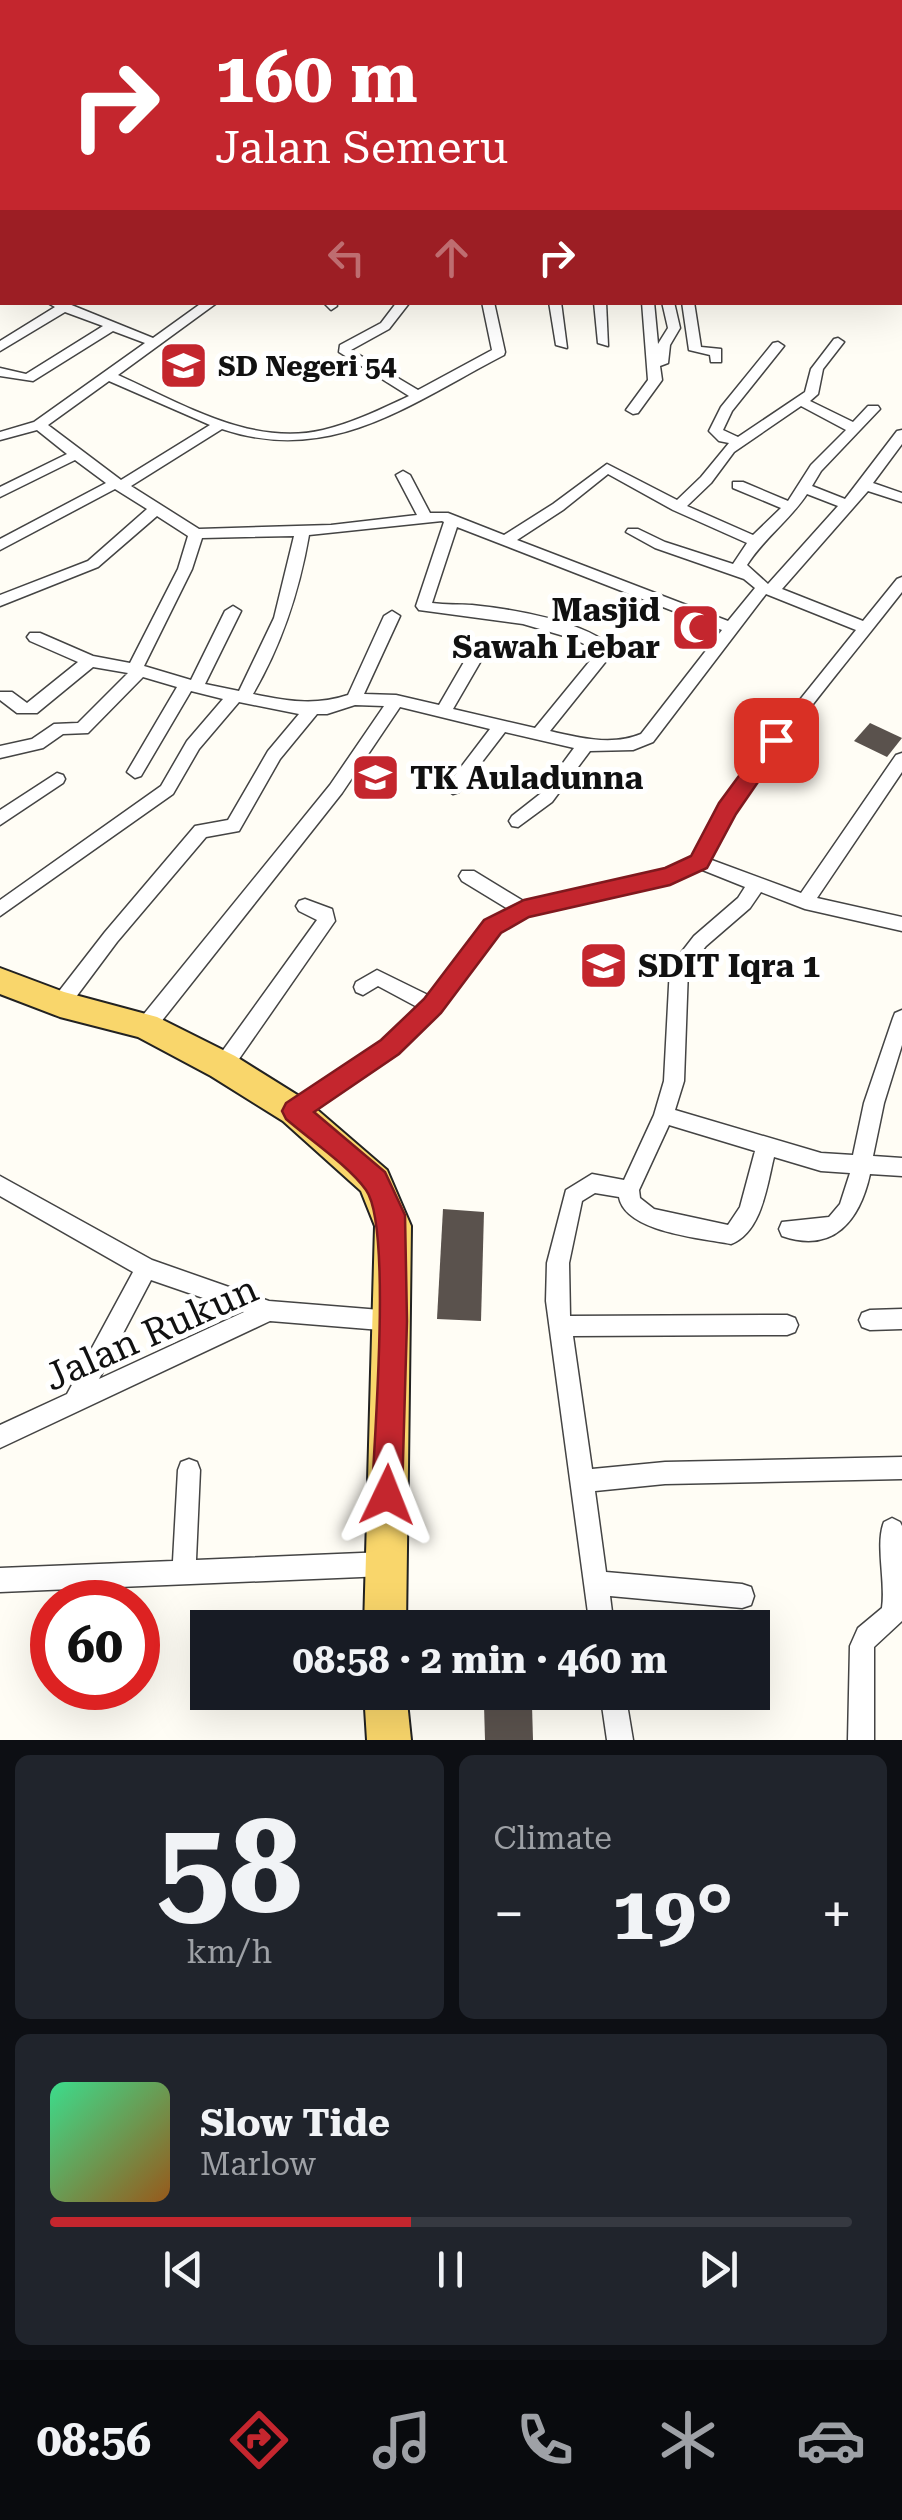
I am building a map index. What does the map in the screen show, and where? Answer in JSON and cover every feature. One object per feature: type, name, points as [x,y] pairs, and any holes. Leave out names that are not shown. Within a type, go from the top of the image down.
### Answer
[{"type":"main road","points":[[4,989],[146,1026],[223,1066],[295,1111],[376,1181],[393,1226],[385,1610]]},
{"type":"main road","points":[[386,1710],[388,1740]]},
{"type":"street","points":[[0,346],[58,305],[152,342]]},
{"type":"street","points":[[4,432],[39,425],[208,305]]},
{"type":"street","points":[[402,305],[384,326],[345,352],[417,394]]},
{"type":"street","points":[[107,375],[221,424],[260,436],[321,434],[384,412],[499,352],[489,305]]},
{"type":"street","points":[[555,305],[562,345]]},
{"type":"street","points":[[600,305],[604,342]]},
{"type":"street","points":[[648,305],[655,376],[651,387]]},
{"type":"street","points":[[632,410],[663,375],[664,346],[674,328],[669,305]]},
{"type":"street","points":[[688,305],[695,350],[716,352],[716,359]]},
{"type":"street","points":[[0,372],[28,378],[112,326]]},
{"type":"street","points":[[678,507],[730,450],[811,394],[817,369],[838,342]]},
{"type":"street","points":[[743,442],[724,438],[716,431],[726,410],[778,346]]},
{"type":"street","points":[[802,401],[853,428]]},
{"type":"street","points":[[745,574],[739,566],[755,541],[791,507],[816,468],[873,409]]},
{"type":"street","points":[[0,545],[119,485],[221,424]]},
{"type":"street","points":[[39,425],[75,455],[196,534],[302,531],[425,517],[452,518],[731,628]]},
{"type":"street","points":[[35,636],[90,661],[239,697],[311,710],[354,699],[396,700],[585,746],[622,746],[647,738],[731,628],[848,505],[902,434]]},
{"type":"street","points":[[0,493],[75,455]]},
{"type":"street","points":[[506,540],[558,507],[607,468],[678,507],[755,541]]},
{"type":"street","points":[[403,475],[425,517]]},
{"type":"street","points":[[865,485],[902,498]]},
{"type":"street","points":[[738,486],[791,507]]},
{"type":"street","points":[[805,488],[848,505]]},
{"type":"street","points":[[0,601],[92,564],[157,508]]},
{"type":"street","points":[[452,518],[424,606],[469,609],[522,621],[607,650],[538,735]]},
{"type":"street","points":[[0,909],[167,790],[194,744],[264,664],[291,596],[302,531]]},
{"type":"street","points":[[633,532],[659,546],[745,574],[767,589],[867,629]]},
{"type":"street","points":[[13,748],[38,744],[60,728],[82,728],[138,670],[180,580],[196,534]]},
{"type":"street","points":[[295,1111],[390,1047],[433,1006],[493,927],[524,909],[670,876],[699,862],[737,795],[824,677],[902,582]]},
{"type":"street","points":[[136,772],[191,686],[232,611]]},
{"type":"street","points":[[354,699],[392,616]]},
{"type":"street","points":[[444,711],[474,658]]},
{"type":"street","points":[[6,696],[22,709],[31,709],[90,661]]},
{"type":"street","points":[[146,1026],[336,789],[396,700]]},
{"type":"street","points":[[60,1004],[200,831],[233,826],[274,755],[311,710]]},
{"type":"street","points":[[454,788],[500,727]]},
{"type":"street","points":[[518,821],[546,798],[585,746]]},
{"type":"street","points":[[805,902],[902,759]]},
{"type":"street","points":[[0,820],[57,779]]},
{"type":"street","points":[[699,862],[805,902],[902,924]]},
{"type":"street","points":[[468,876],[524,909]]},
{"type":"street","points":[[756,885],[744,903],[700,941],[679,967],[674,1082],[664,1115],[629,1190],[633,1208],[643,1215],[731,1234],[740,1228],[748,1209],[767,1145]]},
{"type":"street","points":[[223,1066],[326,921],[326,914],[306,906]]},
{"type":"street","points":[[364,987],[376,977],[433,1006]]},
{"type":"street","points":[[789,1229],[838,1223],[853,1196],[870,1115],[902,1018]]},
{"type":"street","points":[[664,1115],[821,1162],[902,1167]]},
{"type":"street","points":[[599,1610],[558,1326],[556,1282],[572,1196],[592,1182],[629,1190]]},
{"type":"street","points":[[0,1185],[146,1268],[269,1311]]},
{"type":"street","points":[[74,1404],[146,1268]]},
{"type":"street","name":"Jalan Rukun","points":[[0,1437],[269,1311],[393,1321]]},
{"type":"street","points":[[870,1320],[902,1319]]},
{"type":"street","points":[[558,1326],[787,1325]]},
{"type":"street","points":[[582,1481],[665,1473],[902,1468]]},
{"type":"street","points":[[184,1570],[189,1470]]},
{"type":"street","points":[[861,1740],[862,1646],[872,1629],[891,1617],[896,1606],[892,1530]]},
{"type":"street","points":[[0,1580],[385,1564]]},
{"type":"street","points":[[595,1583],[742,1596]]},
{"type":"street","points":[[615,1710],[620,1740]]},
{"type":"building","name":"Masjid Sawah Lebar","points":[[682,619],[713,630],[704,642],[673,631]]},
{"type":"building","points":[[870,723],[902,738],[887,757],[854,741]]},
{"type":"building","points":[[443,1209],[484,1212],[481,1321],[437,1319]]},
{"type":"building","points":[[484,1710],[532,1710],[533,1740],[485,1740]]},
{"type":"place","name":"SD Negeri 54","points":[[183,366]]},
{"type":"place","name":"Masjid Sawah Lebar","points":[[695,628]]},
{"type":"place","name":"TK Auladunna","points":[[375,778]]},
{"type":"place","name":"SDIT Iqra 1","points":[[603,966]]},
{"type":"route","points":[[387,1495],[392,1215],[376,1181],[295,1111],[390,1047],[433,1006],[493,927],[524,909],[670,876],[699,862],[727,809],[776,740]]}]
